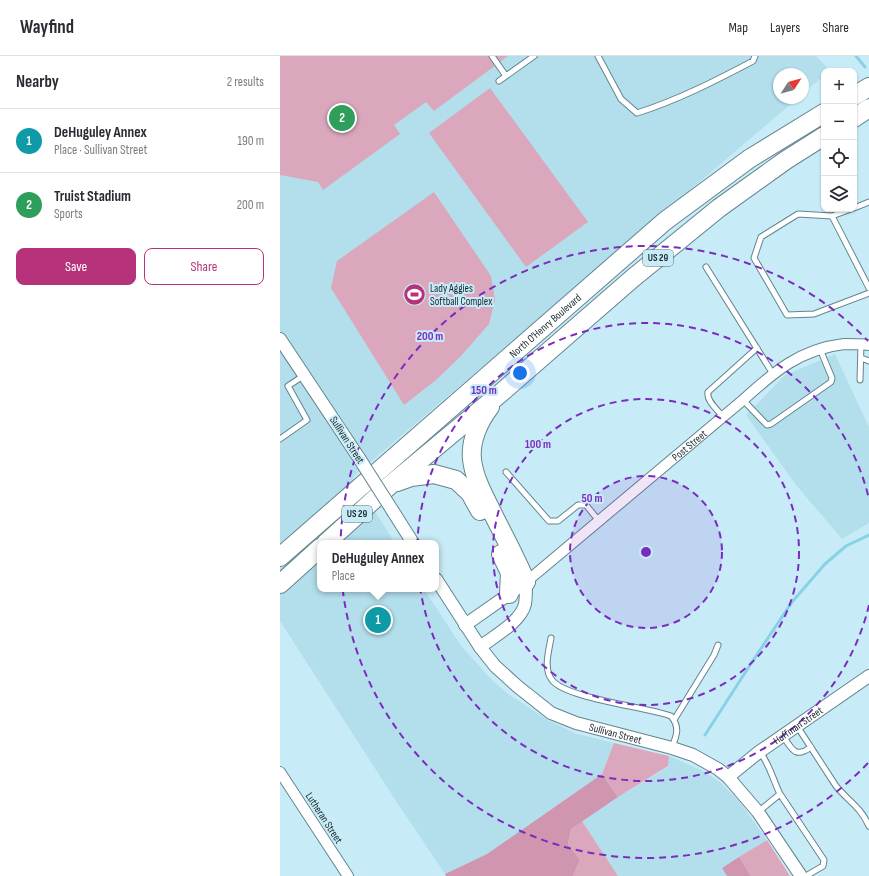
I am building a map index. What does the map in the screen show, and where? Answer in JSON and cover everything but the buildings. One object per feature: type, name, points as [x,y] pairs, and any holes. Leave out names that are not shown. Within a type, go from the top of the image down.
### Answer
[{"type":"highway","points":[[857,94],[869,87]]},
{"type":"highway","points":[[857,116],[869,108]]},
{"type":"highway","name":"North O'Henry Boulevard","points":[[280,558],[665,221],[749,159],[821,115]]},
{"type":"highway","name":"North O'Henry Boulevard","points":[[329,540],[389,486],[502,392],[633,278],[713,213],[786,160],[821,138]]},
{"type":"highway","points":[[502,392],[484,415],[474,437],[472,458],[477,482],[526,582]]},
{"type":"highway","points":[[389,486],[411,477],[434,474],[456,480],[470,494],[485,520],[510,573],[509,594]]},
{"type":"highway","points":[[280,584],[317,551]]},
{"type":"street","name":"Sullivan Street","points":[[280,339],[411,540]]},
{"type":"street","name":"Post Street","points":[[465,625],[526,582],[787,363],[814,350],[844,344],[865,344]]},
{"type":"street","points":[[480,647],[508,627],[518,616],[524,606],[526,582]]},
{"type":"street","name":"Sullivan Street","points":[[439,584],[480,647],[495,666],[516,686],[551,712],[576,723],[672,748],[693,755],[707,762],[728,777],[758,812],[801,876]]},
{"type":"street","name":"Huffman Street","points":[[728,777],[759,752],[869,676]]},
{"type":"street","name":"Lutheran Street","points":[[280,773],[348,876]]},
{"type":"lane","points":[[492,56],[506,76]]},
{"type":"lane","points":[[499,81],[534,56]]},
{"type":"lane","points":[[598,56],[621,100],[637,113],[668,103],[715,81],[753,61],[755,56]]},
{"type":"lane","points":[[857,207],[869,202]]},
{"type":"lane","points":[[843,212],[832,216],[798,214],[761,237],[754,258],[787,315],[814,314],[869,293]]},
{"type":"lane","points":[[832,216],[869,288]]},
{"type":"lane","points":[[706,267],[773,374]]},
{"type":"lane","points":[[860,380],[861,358],[865,344]]},
{"type":"lane","points":[[724,416],[710,401],[708,392],[758,348]]},
{"type":"lane","points":[[743,400],[767,425],[771,424],[831,382],[832,378],[820,349]]},
{"type":"lane","points":[[861,358],[869,361]]},
{"type":"lane","points":[[280,439],[307,420],[288,386],[304,375]]},
{"type":"lane","points":[[506,472],[549,521],[558,521],[578,505],[586,505],[599,521]]},
{"type":"lane","points":[[551,638],[548,668],[549,675],[556,683],[579,694],[664,713],[671,716],[678,728],[678,734],[672,748]]},
{"type":"lane","points":[[674,720],[714,655],[718,645]]},
{"type":"lane","points":[[797,726],[836,786],[858,807],[869,826]]},
{"type":"lane","points":[[782,736],[793,751],[799,753],[805,752],[811,747]]},
{"type":"lane","points":[[759,752],[766,760],[780,794],[824,860],[823,866],[806,876]]},
{"type":"lane","points":[[758,812],[780,794]]},
{"type":"shaded area","points":[[280,56],[816,56],[828,68],[821,68],[821,78],[809,88],[809,68],[773,68],[773,104],[791,104],[353,477],[393,540],[317,540],[317,592],[426,592],[460,644],[487,675],[508,694],[548,720],[574,733],[614,743],[602,774],[487,854],[445,874],[394,798],[280,621]]},
{"type":"shaded area","points":[[280,56],[508,56],[434,111],[426,102],[394,125],[400,134],[323,190],[318,182],[280,175]]},
{"type":"shaded area","points":[[490,88],[588,222],[526,267],[429,133]]},
{"type":"shaded area","name":"Lady Aggies Softball Complex","points":[[434,192],[491,276],[495,300],[489,324],[461,356],[436,380],[404,405],[331,288],[337,261]]},
{"type":"shaded area","points":[[835,354],[869,427],[869,523],[842,539],[796,485],[746,415],[785,375]]},
{"type":"shaded area","points":[[614,743],[669,756],[668,766],[618,797],[602,774]]},
{"type":"shaded area","points":[[669,756],[703,771],[721,783],[739,801],[767,840],[722,868],[727,876],[618,876],[582,821],[668,767]]},
{"type":"shaded area","points":[[602,774],[618,797],[571,829],[568,844],[580,860],[573,876],[446,876],[445,874],[487,854]]},
{"type":"shaded area","points":[[582,821],[618,876],[573,876],[580,860],[568,844],[571,829]]},
{"type":"shaded area","points":[[767,840],[790,876],[751,876],[739,857]]},
{"type":"shaded area","points":[[739,857],[751,876],[727,876],[722,868]]},
{"type":"waterway","points":[[856,56],[865,67]]},
{"type":"waterway","points":[[705,735],[792,602],[825,564],[846,546],[869,535]]},
{"type":"place","name":"Truist Stadium","points":[[342,118]]},
{"type":"place","name":"Lady Aggies Softball Complex","points":[[415,294]]},
{"type":"place","name":"DeHuguley Annex","points":[[378,620]]}]
